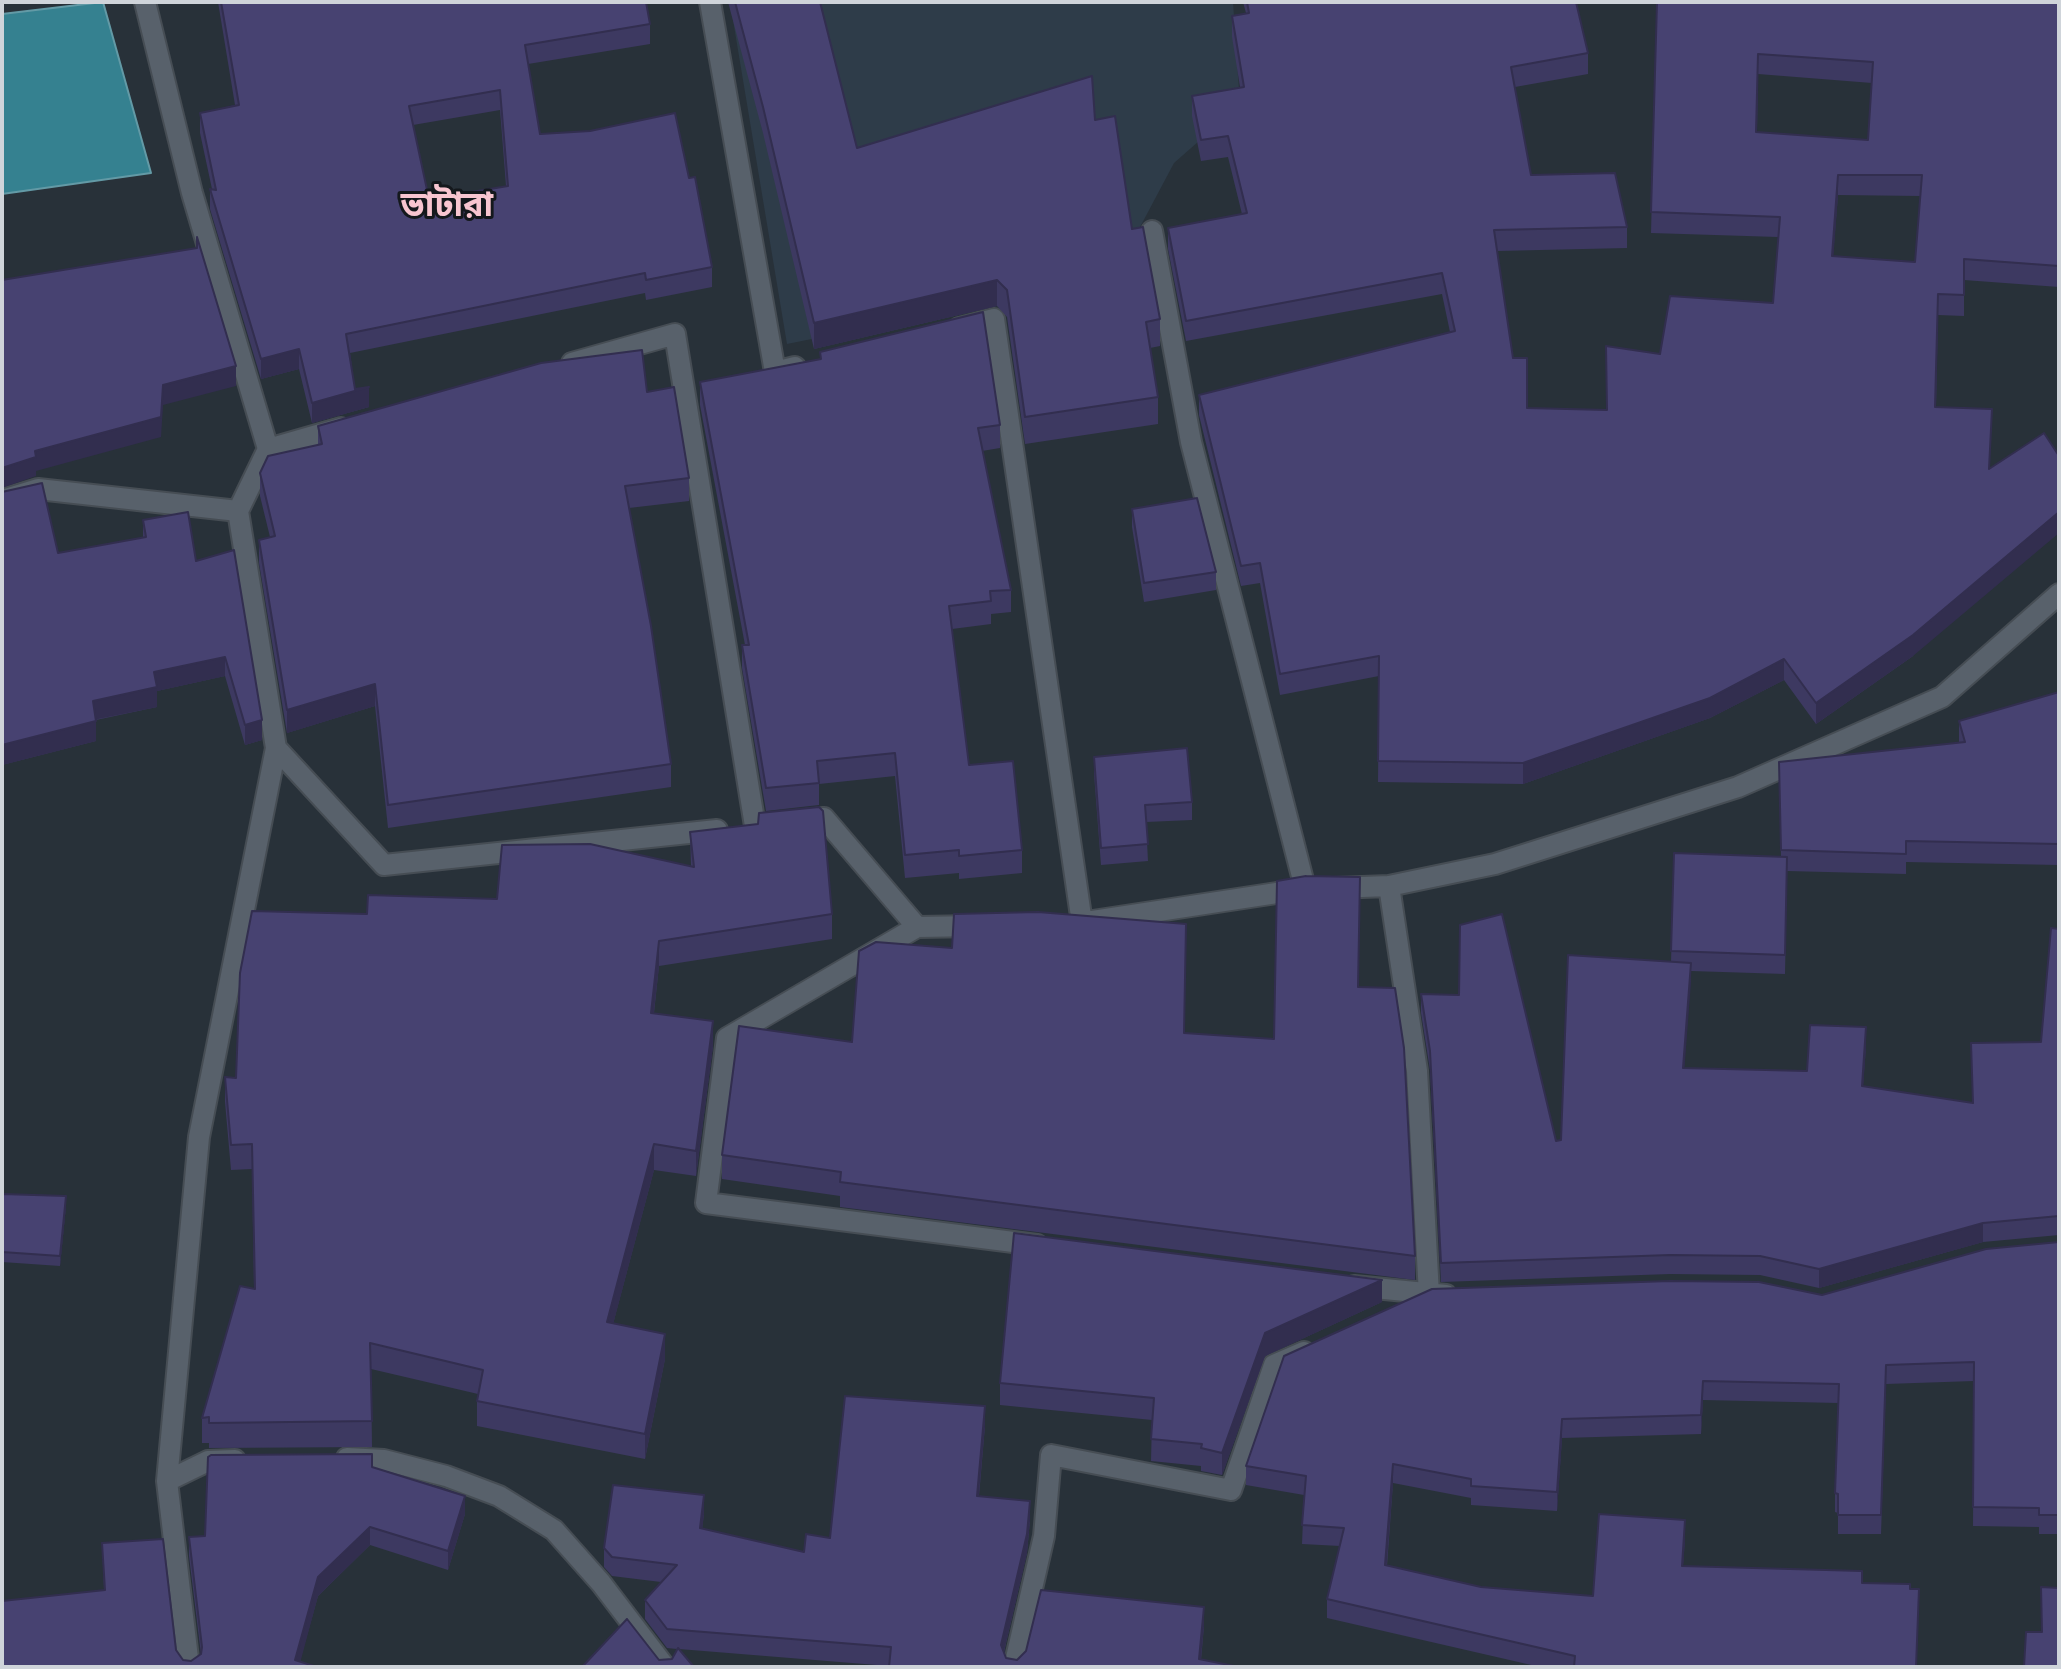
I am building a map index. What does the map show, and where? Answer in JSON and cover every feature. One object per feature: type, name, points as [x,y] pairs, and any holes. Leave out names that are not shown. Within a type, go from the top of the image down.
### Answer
[{"type":"street","points":[[145,2],[192,193],[268,449],[238,511],[276,748],[199,1137],[167,1481],[189,1667]]},
{"type":"street","points":[[710,2],[775,372],[808,364]]},
{"type":"street","points":[[1152,231],[1191,442],[1305,888]]},
{"type":"street","points":[[932,334],[994,319],[1075,923],[1305,888],[1389,886],[1495,864],[1738,787],[1942,697],[2059,594]]},
{"type":"street","points":[[555,368],[675,334],[755,826]]},
{"type":"street","points":[[268,449],[359,424]]},
{"type":"street","points":[[2,500],[38,489],[238,511]]},
{"type":"street","points":[[276,748],[384,865],[824,818],[917,927]]},
{"type":"street","points":[[1389,886],[1417,1071],[1429,1295]]},
{"type":"street","points":[[992,925],[917,927],[727,1038],[706,1203],[1052,1247]]},
{"type":"street","points":[[1334,1283],[1429,1295],[1474,1294]]},
{"type":"street","points":[[1401,1308],[1429,1295]]},
{"type":"street","points":[[1014,1667],[1044,1536],[1051,1455],[1231,1490],[1274,1365],[1316,1346]]},
{"type":"street","points":[[332,1458],[384,1460],[446,1476],[499,1496],[554,1530],[601,1583],[665,1667]]},
{"type":"street","points":[[167,1481],[208,1461],[254,1459]]},
{"type":"shaded area","points":[[730,2],[1233,2],[1240,105],[1174,163],[1113,278],[787,344]]},
{"type":"water","points":[[103,2],[151,173],[2,194],[2,14]]},
{"type":"building","points":[[221,2],[646,2],[650,24],[525,45],[540,134],[590,131],[675,113],[689,178],[695,177],[712,267],[646,280],[645,273],[346,334],[355,389],[369,387],[312,403],[299,349],[261,359],[210,189],[216,190],[200,113],[239,105]],"holes":[[[500,90],[508,186],[429,199],[409,106]]]},
{"type":"building","points":[[735,2],[820,2],[857,148],[1092,76],[1095,120],[1115,116],[1132,229],[1143,227],[1160,319],[1146,322],[1158,397],[1025,417],[1007,290],[997,280],[814,323]]},
{"type":"building","points":[[1247,2],[1576,2],[1588,53],[1511,67],[1531,175],[1615,173],[1627,227],[1494,230],[1513,358],[1527,358],[1527,408],[1607,410],[1606,346],[1660,354],[1670,296],[1773,303],[1780,217],[1651,212],[1657,2],[2059,2],[2059,266],[1964,259],[1964,295],[1938,294],[1935,407],[1992,409],[1989,469],[2044,433],[2059,456],[2059,512],[1913,635],[1816,703],[1784,659],[1710,698],[1523,763],[1378,761],[1379,656],[1280,674],[1260,563],[1241,566],[1199,395],[1455,331],[1442,273],[1186,321],[1168,228],[1247,213],[1228,136],[1201,140],[1192,96],[1244,87],[1232,16],[1249,13]],"holes":[[[1758,54],[1873,62],[1868,140],[1756,132]],[[1838,175],[1922,175],[1915,262],[1832,256]]]},
{"type":"building","points":[[197,237],[236,366],[163,385],[161,417],[35,451],[36,457],[2,468],[2,280],[197,248]]},
{"type":"building","points":[[983,312],[1000,425],[978,428],[1011,590],[990,591],[991,601],[949,606],[969,765],[1013,761],[1022,850],[959,856],[959,850],[905,855],[895,753],[817,761],[819,783],[766,788],[742,645],[749,645],[700,382],[821,359],[820,352]]},
{"type":"building","points":[[642,350],[647,392],[674,387],[689,478],[625,486],[651,626],[671,764],[388,805],[375,684],[287,710],[259,540],[275,536],[260,473],[268,456],[322,444],[318,426],[541,363]]},
{"type":"building","points":[[42,483],[58,553],[146,537],[143,520],[188,512],[196,561],[234,550],[262,720],[245,725],[225,657],[154,672],[157,687],[93,701],[96,721],[2,745],[2,492]]},
{"type":"building","points":[[1197,498],[1216,572],[1144,583],[1132,509]]},
{"type":"building","points":[[2059,692],[2059,844],[1906,841],[1906,854],[1781,850],[1779,762],[1965,742],[1959,721]]},
{"type":"building","points":[[1187,748],[1192,802],[1145,805],[1148,844],[1101,848],[1094,757]]},
{"type":"building","points":[[819,807],[823,811],[832,914],[659,941],[651,1013],[713,1021],[696,1151],[654,1144],[607,1322],[665,1334],[645,1434],[477,1401],[483,1370],[370,1343],[372,1421],[209,1423],[209,1417],[202,1418],[240,1286],[255,1289],[252,1144],[231,1145],[225,1077],[236,1078],[240,973],[252,911],[367,914],[368,895],[497,899],[502,845],[590,844],[694,867],[690,832],[758,824],[759,813]]},
{"type":"building","points":[[1674,853],[1787,857],[1785,955],[1671,951]]},
{"type":"building","points":[[1306,876],[1360,877],[1358,987],[1395,988],[1404,1048],[1415,1256],[840,1182],[841,1172],[722,1155],[739,1026],[852,1042],[859,951],[876,942],[952,948],[954,914],[1038,912],[1186,924],[1184,1033],[1274,1039],[1277,881]]},
{"type":"building","points":[[1502,914],[1556,1141],[1561,1140],[1568,955],[1691,963],[1683,1068],[1807,1071],[1810,1025],[1866,1027],[1862,1086],[1973,1103],[1971,1043],[2041,1042],[2051,928],[2059,929],[2059,1216],[1983,1223],[1819,1269],[1760,1256],[1670,1255],[1441,1263],[1430,1051],[1421,994],[1459,995],[1460,925]]},
{"type":"building","points":[[2,1194],[66,1196],[60,1256],[2,1252]]},
{"type":"building","points":[[1014,1233],[1382,1280],[1265,1333],[1222,1453],[1201,1448],[1202,1444],[1151,1439],[1154,1398],[1000,1383]]},
{"type":"building","points":[[2059,1242],[2059,1515],[2039,1515],[2039,1508],[1973,1507],[1974,1362],[1886,1365],[1881,1515],[1838,1515],[1838,1494],[1835,1493],[1839,1384],[1703,1381],[1701,1415],[1562,1419],[1557,1492],[1471,1486],[1471,1479],[1393,1464],[1385,1565],[1481,1587],[1593,1596],[1599,1514],[1685,1520],[1682,1566],[1862,1571],[1862,1583],[1910,1584],[1910,1589],[1919,1589],[1916,1667],[1574,1667],[1575,1656],[1327,1599],[1344,1528],[1302,1525],[1306,1476],[1246,1466],[1284,1356],[1432,1289],[1670,1281],[1759,1282],[1822,1295],[1986,1249]]},
{"type":"building","points":[[845,1396],[985,1406],[977,1496],[1030,1501],[1027,1534],[1001,1645],[1006,1658],[1017,1660],[1026,1651],[1041,1590],[1204,1607],[1199,1659],[1239,1667],[889,1667],[891,1647],[667,1629],[645,1600],[677,1565],[612,1557],[604,1548],[613,1485],[704,1495],[700,1528],[804,1552],[806,1534],[830,1538]]},
{"type":"building","points":[[372,1454],[372,1467],[465,1496],[448,1551],[370,1527],[318,1577],[295,1660],[317,1667],[2,1667],[2,1601],[105,1590],[102,1543],[163,1539],[176,1650],[183,1660],[191,1661],[201,1654],[202,1647],[189,1537],[205,1536],[208,1457]]},
{"type":"building","points":[[2041,1587],[2059,1588],[2059,1667],[2024,1667],[2026,1632],[2042,1632]]},
{"type":"building","points":[[627,1619],[659,1660],[672,1659],[678,1648],[694,1667],[582,1667]]},
{"type":"district","name":"ভাটারা","points":[[447,205]]}]
